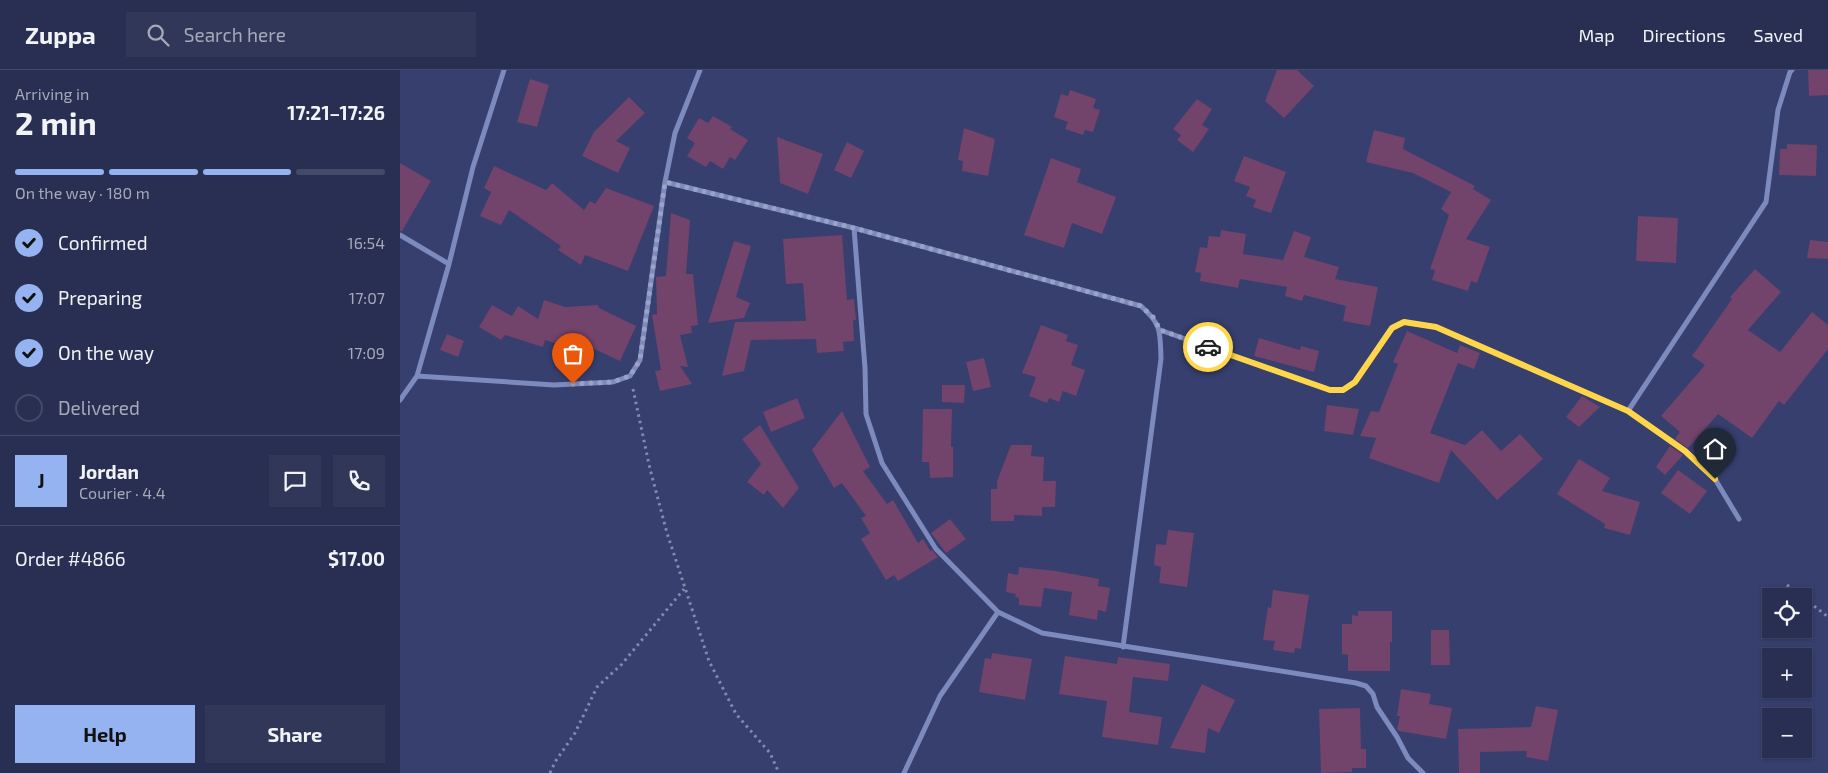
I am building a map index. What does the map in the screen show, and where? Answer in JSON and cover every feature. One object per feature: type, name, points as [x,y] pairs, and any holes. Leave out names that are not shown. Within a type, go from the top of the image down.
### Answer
[{"type":"street","points":[[400,400],[417,376],[449,264],[473,167],[504,70]]},
{"type":"street","points":[[417,376],[554,385],[613,382],[630,376],[640,360],[665,182],[675,133],[700,70]]},
{"type":"street","points":[[1628,411],[1766,202],[1778,110],[1792,70]]},
{"type":"street","points":[[665,182],[854,228],[1141,306],[1154,318],[1160,330],[1161,359],[1122,647]]},
{"type":"street","points":[[854,228],[865,368],[866,414],[882,464],[936,549],[998,612],[1042,633],[1366,686],[1373,694],[1377,707],[1397,737],[1408,758],[1423,773]]},
{"type":"street","points":[[400,235],[449,264]]},
{"type":"street","points":[[1160,330],[1330,390],[1343,390],[1355,382],[1392,328],[1404,322],[1436,327],[1628,411],[1685,451],[1715,479],[1739,519]]},
{"type":"street","points":[[904,773],[940,696],[998,612]]},
{"type":"path","points":[[630,376],[650,469],[684,589],[714,670],[736,714],[770,753],[779,773]]},
{"type":"path","points":[[1787,585],[1791,588]]},
{"type":"path","points":[[550,773],[555,762],[575,733],[597,687],[622,664],[684,589]]},
{"type":"path","points":[[1812,605],[1828,617]]},
{"type":"building","points":[[1277,70],[1297,70],[1314,86],[1284,118],[1265,101]]},
{"type":"building","points":[[1808,70],[1828,70],[1828,95],[1809,96]]},
{"type":"building","points":[[530,79],[549,85],[537,127],[517,122]]},
{"type":"building","points":[[1070,90],[1096,99],[1093,108],[1100,110],[1093,132],[1085,130],[1083,135],[1065,129],[1068,122],[1054,117],[1061,94],[1068,96]]},
{"type":"building","points":[[629,97],[645,113],[616,141],[630,148],[618,173],[582,156],[594,132]]},
{"type":"building","points":[[1197,99],[1212,109],[1202,125],[1209,129],[1193,152],[1177,140],[1181,135],[1173,129]]},
{"type":"building","points":[[713,116],[732,127],[730,129],[748,140],[735,160],[730,157],[723,169],[710,161],[706,167],[687,156],[695,143],[687,138],[699,118],[708,123]]},
{"type":"building","points":[[964,128],[995,139],[988,176],[962,171],[963,161],[958,160]]},
{"type":"building","points":[[1374,130],[1405,138],[1403,149],[1475,186],[1473,189],[1491,200],[1466,239],[1490,247],[1477,283],[1471,281],[1468,291],[1432,280],[1435,270],[1430,269],[1449,215],[1441,209],[1451,192],[1413,173],[1366,162]]},
{"type":"building","points":[[777,137],[823,154],[808,194],[780,183]]},
{"type":"building","points":[[847,142],[864,151],[851,178],[834,170]]},
{"type":"building","points":[[1787,144],[1817,145],[1816,176],[1779,175],[1780,149],[1787,149]]},
{"type":"building","points":[[1244,156],[1286,172],[1271,213],[1253,207],[1256,200],[1246,196],[1250,187],[1234,181]]},
{"type":"building","points":[[1051,158],[1081,169],[1077,182],[1116,197],[1102,234],[1072,223],[1064,248],[1024,235]]},
{"type":"building","points":[[400,163],[431,181],[402,231],[400,231]]},
{"type":"building","points":[[494,166],[546,190],[552,183],[584,210],[590,201],[595,204],[606,188],[654,206],[628,271],[585,255],[581,265],[558,250],[561,246],[509,210],[501,225],[480,216],[491,192],[484,188]]},
{"type":"building","points":[[671,213],[690,220],[686,274],[693,274],[698,325],[691,326],[692,333],[680,335],[688,367],[680,366],[692,384],[660,391],[655,371],[661,370],[652,315],[657,314],[656,277],[666,276]]},
{"type":"building","points":[[1638,216],[1678,218],[1676,263],[1636,261]]},
{"type":"building","points":[[1221,230],[1246,234],[1243,254],[1283,260],[1294,231],[1311,237],[1304,257],[1339,267],[1335,279],[1378,287],[1370,326],[1343,321],[1346,306],[1304,295],[1302,301],[1285,296],[1287,287],[1240,279],[1238,288],[1200,281],[1201,273],[1195,272],[1200,247],[1207,248],[1209,236],[1220,237]]},
{"type":"building","points":[[842,235],[847,300],[854,299],[856,320],[853,320],[854,341],[843,342],[844,351],[817,353],[816,339],[751,340],[744,371],[722,376],[735,322],[806,321],[803,283],[786,284],[783,239]]},
{"type":"building","points":[[1810,240],[1828,242],[1828,259],[1807,258]]},
{"type":"building","points":[[734,241],[751,246],[736,297],[750,303],[744,318],[708,323]]},
{"type":"building","points":[[1755,269],[1781,292],[1748,330],[1780,352],[1812,312],[1828,325],[1828,349],[1784,405],[1779,401],[1752,438],[1718,414],[1688,448],[1675,439],[1680,432],[1661,416],[1705,365],[1692,356],[1732,299],[1730,297]]},
{"type":"building","points":[[544,300],[565,307],[598,305],[599,308],[636,326],[620,361],[569,337],[580,343],[577,350],[545,340],[543,347],[505,335],[501,340],[479,327],[492,305],[512,316],[518,306],[538,319]]},
{"type":"building","points":[[1041,325],[1068,335],[1066,341],[1078,345],[1071,365],[1085,370],[1076,396],[1063,391],[1059,402],[1049,398],[1047,403],[1029,396],[1036,377],[1022,373]]},
{"type":"building","points":[[1407,331],[1457,353],[1460,345],[1480,353],[1474,369],[1458,363],[1430,433],[1465,445],[1482,430],[1501,451],[1520,434],[1543,459],[1497,500],[1451,450],[1439,483],[1369,458],[1376,438],[1360,436],[1371,411],[1379,412],[1398,364],[1393,362]]},
{"type":"building","points":[[447,334],[464,341],[458,357],[440,350]]},
{"type":"building","points":[[1259,338],[1300,350],[1301,346],[1319,351],[1314,372],[1254,356]]},
{"type":"building","points":[[984,358],[991,387],[973,391],[966,362]]},
{"type":"building","points":[[942,385],[965,385],[964,403],[942,402]]},
{"type":"building","points":[[1582,396],[1600,407],[1579,427],[1566,417]]},
{"type":"building","points":[[797,398],[805,418],[771,432],[763,412]]},
{"type":"building","points":[[1327,405],[1359,409],[1353,435],[1324,431]]},
{"type":"building","points":[[923,409],[952,409],[951,447],[953,447],[953,477],[930,478],[929,462],[922,462]]},
{"type":"building","points":[[842,411],[870,467],[863,471],[887,504],[893,500],[918,543],[923,539],[931,552],[931,549],[938,557],[898,581],[894,575],[886,580],[861,539],[870,533],[861,518],[866,516],[842,483],[834,488],[812,450]]},
{"type":"building","points":[[760,425],[799,488],[783,508],[767,490],[764,495],[747,482],[761,464],[742,439]]},
{"type":"building","points":[[1011,445],[1032,445],[1031,456],[1044,457],[1043,481],[1056,481],[1055,507],[1042,507],[1042,516],[1014,515],[1014,521],[991,521],[991,489],[997,489],[997,481]]},
{"type":"building","points":[[1670,446],[1683,455],[1665,475],[1656,467]]},
{"type":"building","points":[[1579,459],[1610,478],[1602,491],[1640,502],[1630,535],[1604,528],[1605,524],[1557,494]]},
{"type":"building","points":[[1678,470],[1707,491],[1690,514],[1661,493]]},
{"type":"building","points":[[950,519],[966,539],[946,553],[931,533]]},
{"type":"building","points":[[1168,530],[1194,533],[1187,587],[1159,583],[1161,567],[1154,565],[1156,544],[1166,545]]},
{"type":"building","points":[[1019,567],[1056,571],[1099,579],[1098,586],[1110,588],[1106,612],[1098,610],[1097,620],[1069,615],[1072,592],[1044,588],[1041,607],[1019,605],[1019,598],[1015,597],[1016,594],[1006,592],[1008,573],[1018,575]]},
{"type":"building","points":[[1273,590],[1309,595],[1301,649],[1295,648],[1294,653],[1273,650],[1275,641],[1263,640],[1268,607],[1271,608]]},
{"type":"building","points":[[1358,611],[1392,611],[1390,671],[1348,671],[1348,655],[1342,654],[1342,624],[1352,624],[1352,615],[1358,616]]},
{"type":"building","points":[[1431,630],[1449,630],[1450,665],[1431,665]]},
{"type":"building","points":[[992,653],[1032,659],[1025,700],[979,692],[985,658],[991,659]]},
{"type":"building","points":[[1065,656],[1117,664],[1118,657],[1170,664],[1168,681],[1133,677],[1129,712],[1162,717],[1158,745],[1102,737],[1107,701],[1059,694]]},
{"type":"building","points":[[1202,684],[1235,700],[1219,733],[1208,728],[1205,753],[1170,748]]},
{"type":"building","points":[[1401,689],[1431,694],[1429,704],[1452,708],[1446,739],[1399,731],[1397,729],[1400,716],[1397,716]]},
{"type":"building","points":[[1536,706],[1558,710],[1548,761],[1526,757],[1527,751],[1480,752],[1480,773],[1459,773],[1458,729],[1531,727]]},
{"type":"building","points":[[1360,708],[1361,749],[1366,749],[1366,768],[1352,768],[1352,772],[1321,773],[1319,709]]},
{"type":"way so far","points":[[573,384],[613,382],[630,376],[640,360],[665,182],[854,228],[1141,306],[1154,318],[1160,330],[1208,347]]},
{"type":"route","points":[[1208,347],[1330,390],[1343,390],[1355,382],[1392,328],[1404,322],[1436,327],[1628,411],[1685,451],[1715,479]]}]
